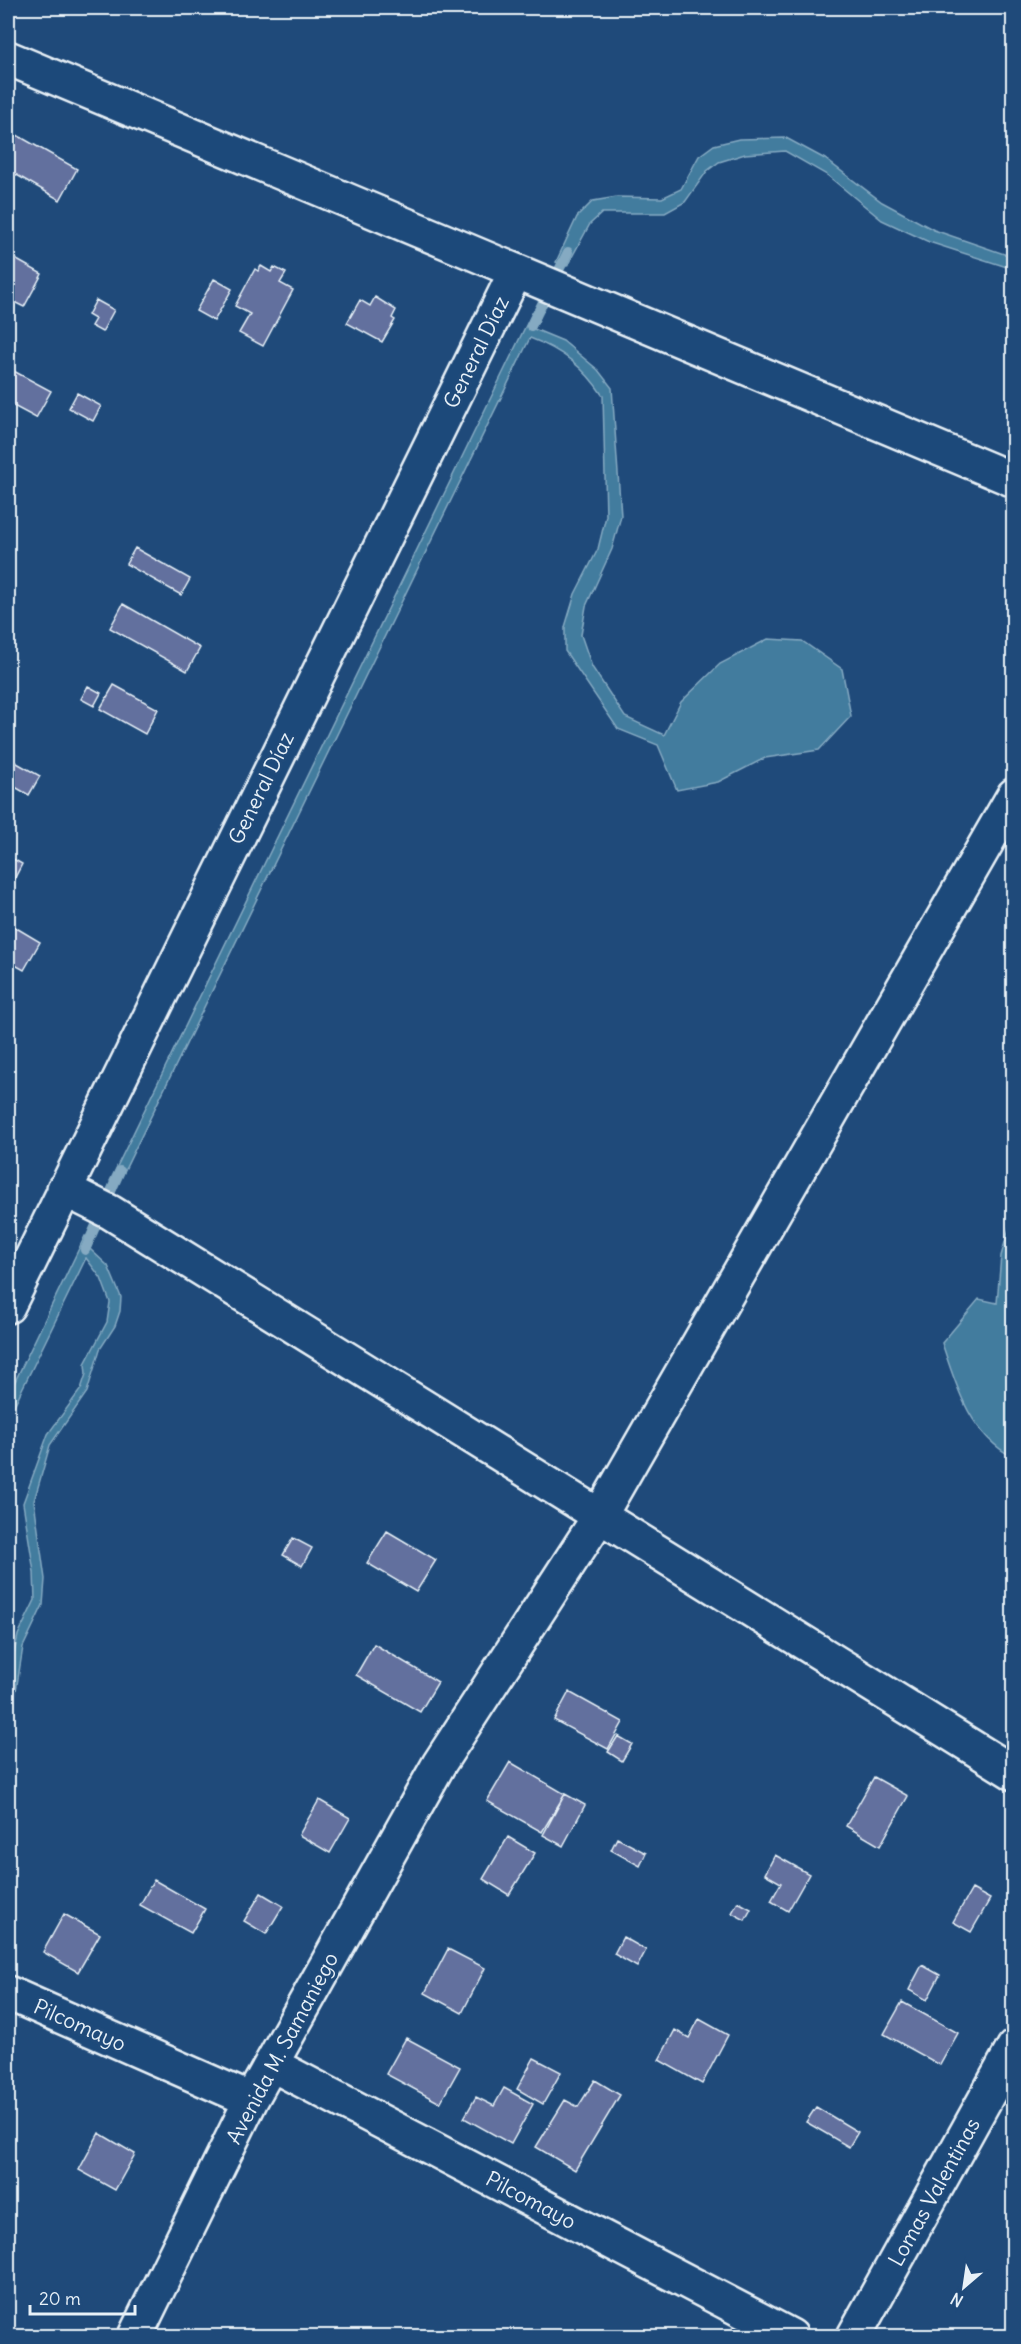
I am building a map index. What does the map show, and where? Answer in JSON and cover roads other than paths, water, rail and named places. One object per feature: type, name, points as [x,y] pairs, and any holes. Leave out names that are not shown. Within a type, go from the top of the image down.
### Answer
[{"type":"street","points":[[8,58],[1014,480]]},
{"type":"street","name":"General Díaz","points":[[8,1306],[64,1188],[538,281]]},
{"type":"street","name":"Avenida M. Samaniego","points":[[135,2337],[251,2100],[439,1764],[599,1516],[1014,795]]},
{"type":"street","points":[[64,1188],[102,1208],[1014,1773]]},
{"type":"street","name":"Pilcomayo","points":[[8,1993],[251,2100]]},
{"type":"street","name":"Lomas Valentinas","points":[[854,2337],[1014,2047]]},
{"type":"street","name":"Pilcomayo","points":[[271,2064],[790,2337]]},
{"type":"water","points":[[786,138],[825,159],[882,202],[934,230],[1013,257],[1013,269],[929,242],[882,220],[827,175],[785,151],[745,154],[719,162],[707,171],[685,202],[665,213],[602,213],[590,224],[567,266],[556,262],[577,217],[593,201],[617,197],[662,198],[681,189],[699,156],[714,145],[739,139]]},
{"type":"water","points":[[532,313],[540,317],[534,329],[563,341],[598,370],[612,388],[621,516],[612,549],[586,606],[581,635],[592,667],[625,717],[664,735],[681,702],[720,664],[768,639],[802,641],[842,669],[851,716],[819,750],[765,758],[718,782],[677,790],[658,745],[618,729],[565,651],[565,627],[575,594],[598,549],[606,516],[603,396],[580,368],[552,348],[530,338],[117,1186],[110,1181]]},
{"type":"water","points":[[1013,1215],[1014,1274],[1009,1307],[1014,1308],[1013,1457],[998,1448],[975,1423],[959,1392],[942,1343],[979,1299],[997,1303],[1001,1256]]},
{"type":"water","points":[[85,1236],[93,1241],[90,1249],[108,1266],[121,1297],[120,1311],[115,1326],[100,1349],[87,1392],[50,1445],[34,1501],[45,1579],[43,1605],[23,1647],[15,1697],[8,1716],[10,1672],[18,1635],[35,1600],[34,1572],[23,1503],[48,1434],[81,1389],[86,1374],[85,1364],[107,1322],[110,1302],[101,1278],[86,1258],[8,1418],[8,1396]]},
{"type":"waterway","points":[[531,326],[568,252]]},
{"type":"waterway","points":[[85,1250],[120,1171]]}]
